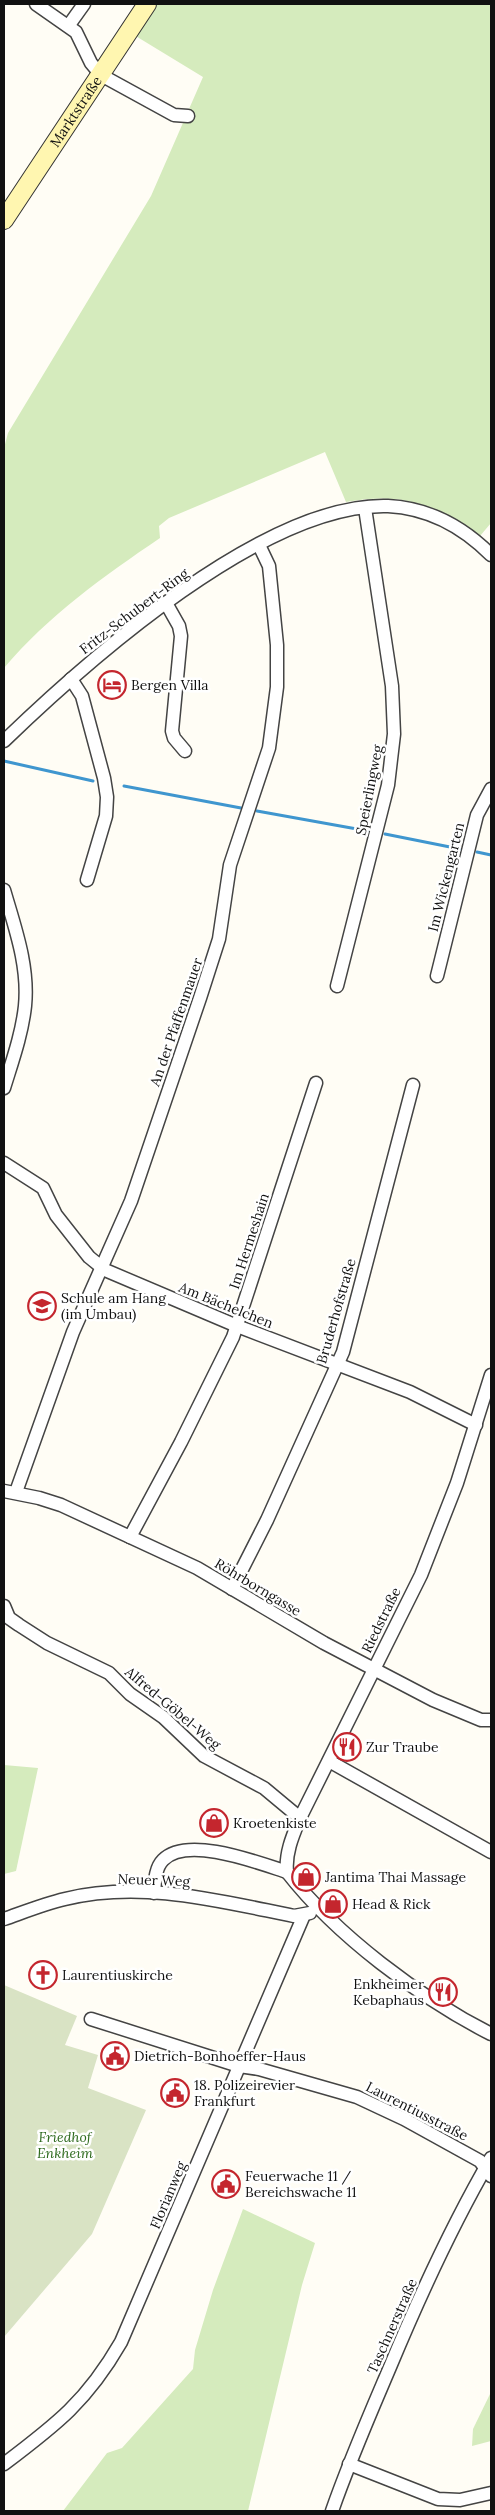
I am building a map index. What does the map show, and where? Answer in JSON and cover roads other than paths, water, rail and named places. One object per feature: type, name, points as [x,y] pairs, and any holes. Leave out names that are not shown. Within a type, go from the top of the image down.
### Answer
[{"type":"street","points":[[36,4],[69,25],[81,38],[91,64],[101,75],[174,115],[188,116]]},
{"type":"street","points":[[69,25],[84,4]]},
{"type":"street","name":"Marktstraße","points":[[4,220],[147,4]]},
{"type":"street","name":"Fritz-Schubert-Ring","points":[[4,741],[71,679],[166,602],[259,545],[315,520],[365,508],[400,507],[434,516],[474,538],[491,555]]},
{"type":"street","name":"Speierlingweg","points":[[337,986],[388,785],[394,734],[392,686],[365,508]]},
{"type":"street","name":"An der Pfaffenmauer","points":[[7,1491],[73,1332],[131,1201],[203,990],[218,939],[230,864],[269,748],[277,687],[277,644],[269,566],[259,545]]},
{"type":"street","points":[[166,602],[180,626],[181,636],[172,731],[174,738],[185,751]]},
{"type":"street","points":[[71,679],[82,696],[104,778],[107,797],[106,816],[87,880]]},
{"type":"street","name":"Im Wickengarten","points":[[437,976],[477,816],[491,789]]},
{"type":"street","points":[[4,890],[20,945],[25,981],[25,1006],[20,1035],[4,1088]]},
{"type":"street","name":"Im Hermeshain","points":[[130,1537],[181,1442],[237,1326],[316,1083]]},
{"type":"street","name":"Bruderhofstraße","points":[[232,1588],[268,1520],[338,1366],[412,1086]]},
{"type":"street","name":"Am Bächelchen","points":[[4,1163],[44,1188],[56,1215],[89,1257],[112,1274],[338,1366],[410,1392],[476,1425]]},
{"type":"street","name":"Riedstraße","points":[[287,1872],[288,1854],[300,1818],[420,1575],[457,1483],[491,1375]]},
{"type":"street","name":"Röhrborngasse","points":[[7,1491],[61,1505],[197,1568],[373,1670],[433,1700],[481,1720],[491,1720]]},
{"type":"street","name":"Alfred-Göbel-Weg","points":[[4,1606],[12,1620],[47,1643],[109,1674],[130,1694],[163,1717],[204,1756],[264,1788],[300,1818]]},
{"type":"street","points":[[329,1761],[491,1852]]},
{"type":"street","points":[[154,1893],[157,1871],[161,1862],[169,1855],[182,1851],[215,1851],[287,1872],[318,1908],[418,1990],[438,2004],[491,2034]]},
{"type":"street","name":"Neuer Weg","points":[[4,1920],[41,1906],[84,1895],[154,1893],[173,1893],[294,1916],[304,1915]]},
{"type":"street","points":[[304,1915],[318,1908]]},
{"type":"street","name":"Florianweg","points":[[4,2464],[64,2418],[84,2397],[111,2359],[132,2318],[304,1915]]},
{"type":"street","name":"Laurentiusstraße","points":[[91,2019],[239,2066],[259,2069],[357,2097],[404,2119],[480,2161],[489,2168]]},
{"type":"street","name":"Taschnerstraße","points":[[332,2511],[349,2464],[450,2232],[489,2168]]},
{"type":"street","points":[[349,2464],[438,2499],[460,2500],[491,2493]]},
{"type":"waterway","points":[[4,761],[93,781]]},
{"type":"waterway","points":[[124,786],[241,808]]},
{"type":"waterway","points":[[257,811],[368,831]]},
{"type":"waterway","points":[[385,834],[460,849]]},
{"type":"waterway","points":[[477,852],[491,855]]},
{"type":"place","name":"Bergen Villa","points":[[112,685]]},
{"type":"place","name":"Schule am Hang (im Umbau)","points":[[42,1306]]},
{"type":"place","name":"Zur Traube","points":[[347,1747]]},
{"type":"place","name":"Kroetenkiste","points":[[214,1823]]},
{"type":"place","name":"Jantima Thai Massage","points":[[306,1877]]},
{"type":"place","name":"Head & Rick","points":[[333,1904]]},
{"type":"place","name":"Laurentiuskirche","points":[[43,1975]]},
{"type":"place","name":"Enkheimer Kebaphaus","points":[[443,1992]]},
{"type":"place","name":"Dietrich-Bonhoeffer-Haus","points":[[115,2056]]},
{"type":"place","name":"18. Polizeirevier Frankfurt","points":[[175,2093]]},
{"type":"place","name":"Feuerwache 11 / Bereichswache 11","points":[[226,2184]]},
{"type":"park label","name":"Friedhof Enkheim","points":[[65,2146]]}]
